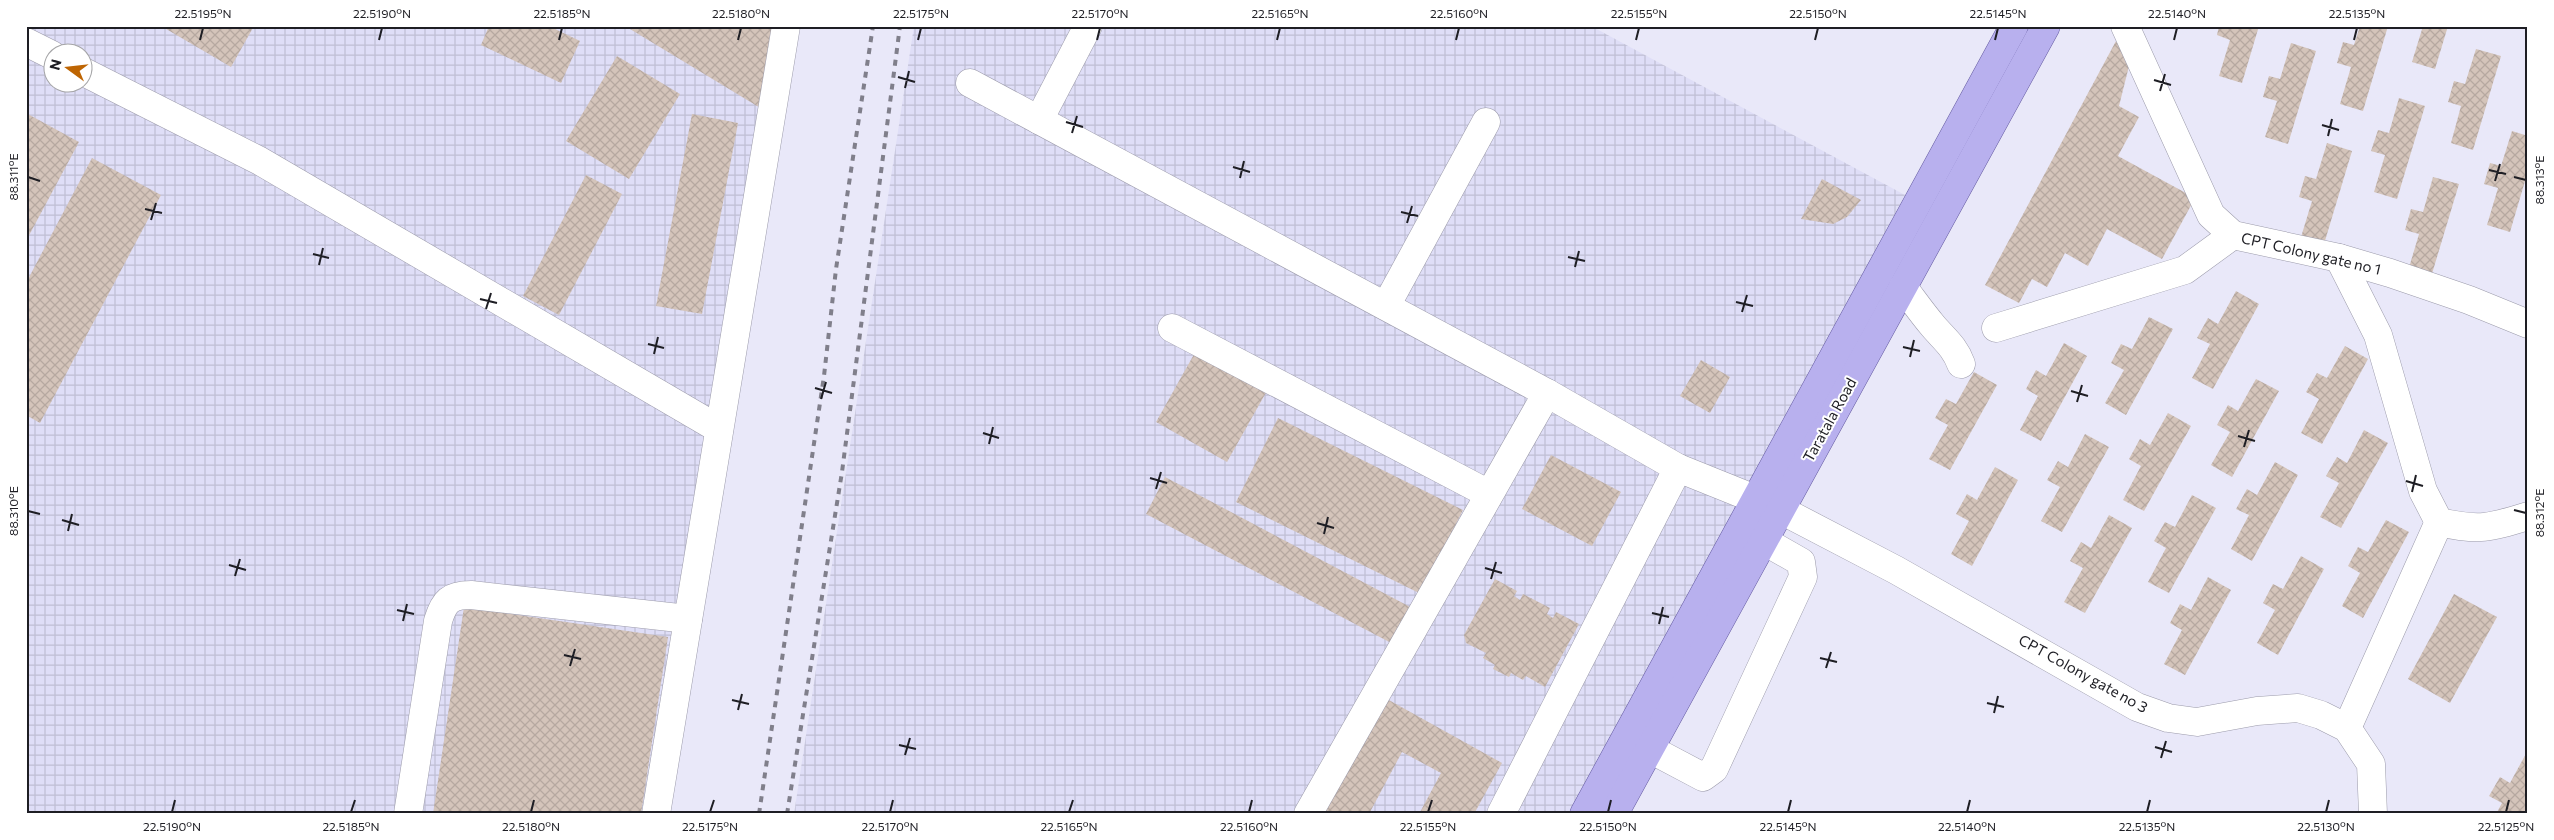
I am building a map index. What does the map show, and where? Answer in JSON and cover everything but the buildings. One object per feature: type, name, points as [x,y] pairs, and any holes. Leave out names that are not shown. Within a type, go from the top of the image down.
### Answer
[{"type":"main road","points":[[1584,814],[2014,26]]},
{"type":"main road","name":"Taratala Road","points":[[1615,814],[2046,26]]},
{"type":"street","points":[[656,814],[786,26]]},
{"type":"street","points":[[1039,120],[1088,26]]},
{"type":"street","name":"CPT Colony gate no 1","points":[[2125,26],[2211,215],[2233,236],[2339,258],[2390,273],[2469,300],[2528,324]]},
{"type":"street","points":[[26,42],[42,50]]},
{"type":"street","points":[[92,76],[260,161],[719,429]]},
{"type":"street","points":[[970,83],[1547,392],[1678,468],[1755,499]]},
{"type":"street","points":[[1386,306],[1486,122]]},
{"type":"street","points":[[1996,328],[2185,270],[2233,236]]},
{"type":"street","points":[[2339,258],[2378,335],[2423,491],[2439,522],[2464,528],[2490,528],[2528,516]]},
{"type":"street","points":[[1903,287],[1934,327],[1948,340],[1957,353],[1961,364]]},
{"type":"street","points":[[1172,328],[1489,494]]},
{"type":"street","points":[[1308,814],[1547,392]]},
{"type":"street","points":[[1500,814],[1678,468]]},
{"type":"street","name":"CPT Colony gate no 3","points":[[1781,510],[1896,570],[2137,707],[2168,718],[2197,722],[2257,712],[2298,708],[2321,715],[2347,728],[2371,764],[2373,814]]},
{"type":"street","points":[[2347,728],[2439,522]]},
{"type":"street","points":[[1650,749],[1703,777],[1714,769],[1803,577],[1801,562],[1764,541]]},
{"type":"street","points":[[408,814],[438,621],[441,610],[449,600],[457,595],[471,595],[688,619]]},
{"type":"shaded area","points":[[26,26],[774,26],[649,814],[26,814]]},
{"type":"shaded area","points":[[914,26],[1591,26],[1905,195],[1576,814],[794,814]]},
{"type":"railway","points":[[759,814],[824,376],[836,269],[873,26]]},
{"type":"railway","points":[[787,814],[842,472],[900,26]]}]
